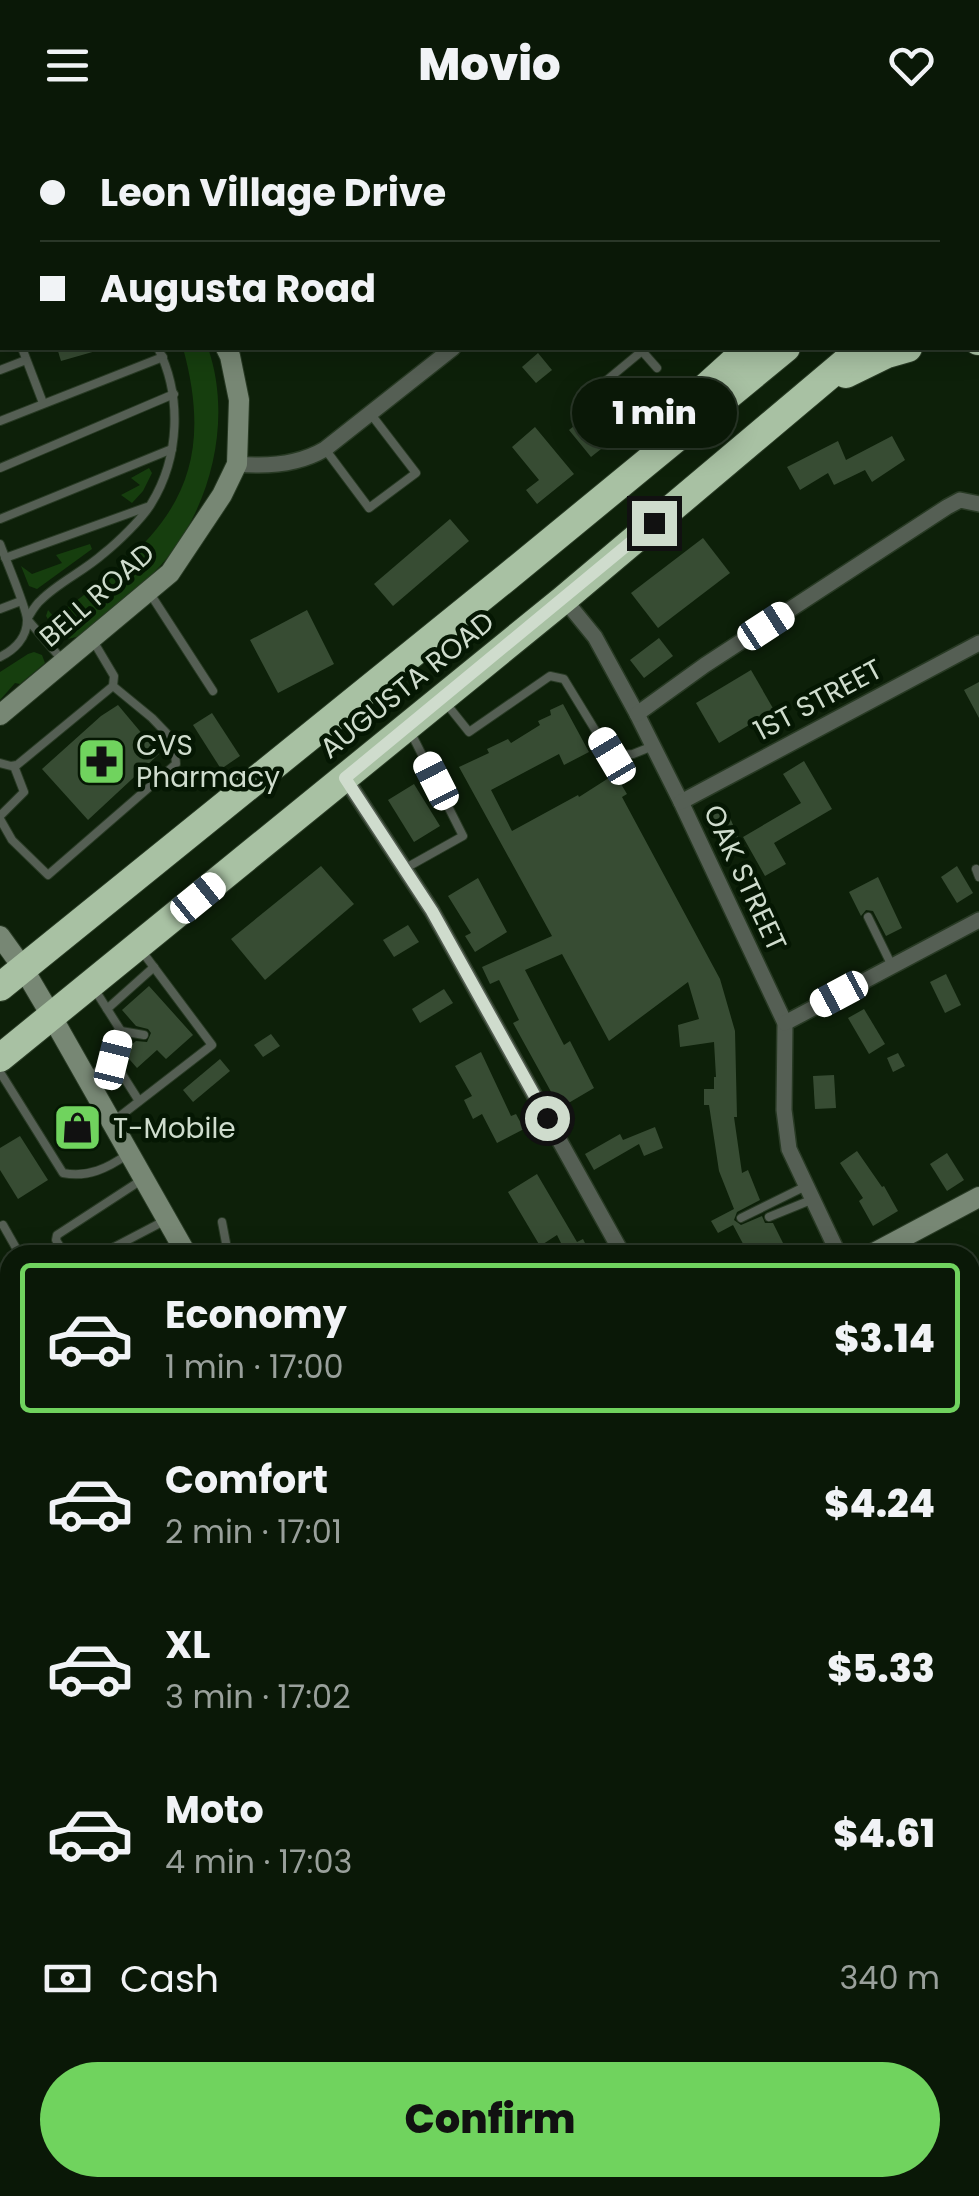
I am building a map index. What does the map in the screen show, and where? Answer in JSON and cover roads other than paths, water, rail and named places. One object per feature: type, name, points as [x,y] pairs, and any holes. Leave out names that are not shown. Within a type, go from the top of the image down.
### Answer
[{"type":"highway","points":[[506,578],[646,441],[748,350]]},
{"type":"highway","points":[[506,578],[784,350]]},
{"type":"highway","points":[[804,396],[860,350]]},
{"type":"highway","points":[[804,396],[873,360],[902,350]]},
{"type":"highway","name":"AUGUSTA ROAD","points":[[0,1058],[52,1017],[99,997],[345,778],[804,396]]},
{"type":"highway","name":"AUGUSTA ROAD","points":[[0,987],[506,578]]},
{"type":"street","points":[[227,350],[239,400],[237,464],[258,466],[308,459],[325,449],[450,350]]},
{"type":"street","name":"BELL ROAD","points":[[0,715],[170,573],[200,530],[237,464]]},
{"type":"street","points":[[637,714],[960,500],[979,504]]},
{"type":"street","name":"OAK STREET","points":[[564,599],[595,637],[637,714],[785,1023],[784,1110],[790,1149],[834,1245]]},
{"type":"street","name":"1ST STREET","points":[[681,802],[979,643]]},
{"type":"street","points":[[345,778],[432,911],[617,1245]]},
{"type":"street","points":[[785,1023],[979,920]]},
{"type":"street","points":[[0,936],[52,1017],[180,1245]]},
{"type":"street","points":[[889,1245],[979,1197]]},
{"type":"lane","points":[[23,350],[43,404]]},
{"type":"lane","points":[[590,394],[640,350]]},
{"type":"lane","points":[[642,350],[657,368]]},
{"type":"lane","points":[[0,420],[161,352],[174,394],[176,422],[172,449],[150,506],[104,554],[40,600],[20,642],[0,657]]},
{"type":"lane","points":[[0,370],[26,360]]},
{"type":"lane","points":[[0,468],[174,394]]},
{"type":"lane","points":[[325,449],[369,508],[416,473],[370,413]]},
{"type":"lane","points":[[0,519],[172,449]]},
{"type":"lane","points":[[5,558],[150,506]]},
{"type":"lane","points":[[0,544],[28,619],[64,662]]},
{"type":"lane","points":[[148,591],[213,690]]},
{"type":"lane","points":[[0,609],[21,601]]},
{"type":"lane","points":[[14,766],[113,686],[114,676],[92,638]]},
{"type":"lane","points":[[443,698],[469,732],[550,676],[564,679],[612,756],[653,746]]},
{"type":"lane","points":[[14,766],[24,792],[0,817],[12,840],[48,875],[176,764],[174,741],[113,686]]},
{"type":"lane","points":[[404,869],[463,836],[408,726]]},
{"type":"lane","points":[[0,763],[14,766]]},
{"type":"lane","points":[[868,916],[892,966]]},
{"type":"lane","points":[[112,1123],[212,1045],[146,957]]},
{"type":"lane","points":[[159,997],[169,988]]},
{"type":"lane","points":[[99,997],[120,1030],[144,1035]]},
{"type":"lane","points":[[172,1012],[181,1004]]},
{"type":"lane","points":[[87,1079],[113,1060],[120,1030],[131,1021]]},
{"type":"lane","points":[[113,1060],[140,1102]]},
{"type":"lane","points":[[0,1072],[63,1173],[79,1176],[114,1164],[129,1153]]},
{"type":"lane","points":[[59,1245],[57,1235],[143,1178]]},
{"type":"lane","points":[[770,1217],[810,1192]]},
{"type":"lane","points":[[740,1218],[810,1192]]},
{"type":"lane","points":[[118,1245],[166,1220]]},
{"type":"lane","points":[[222,1222],[226,1245]]},
{"type":"lane","points":[[1,1223],[14,1245]]},
{"type":"place","name":"CVS Pharmacy","points":[[101,761]]},
{"type":"place","name":"T-Mobile","points":[[78,1128]]}]
